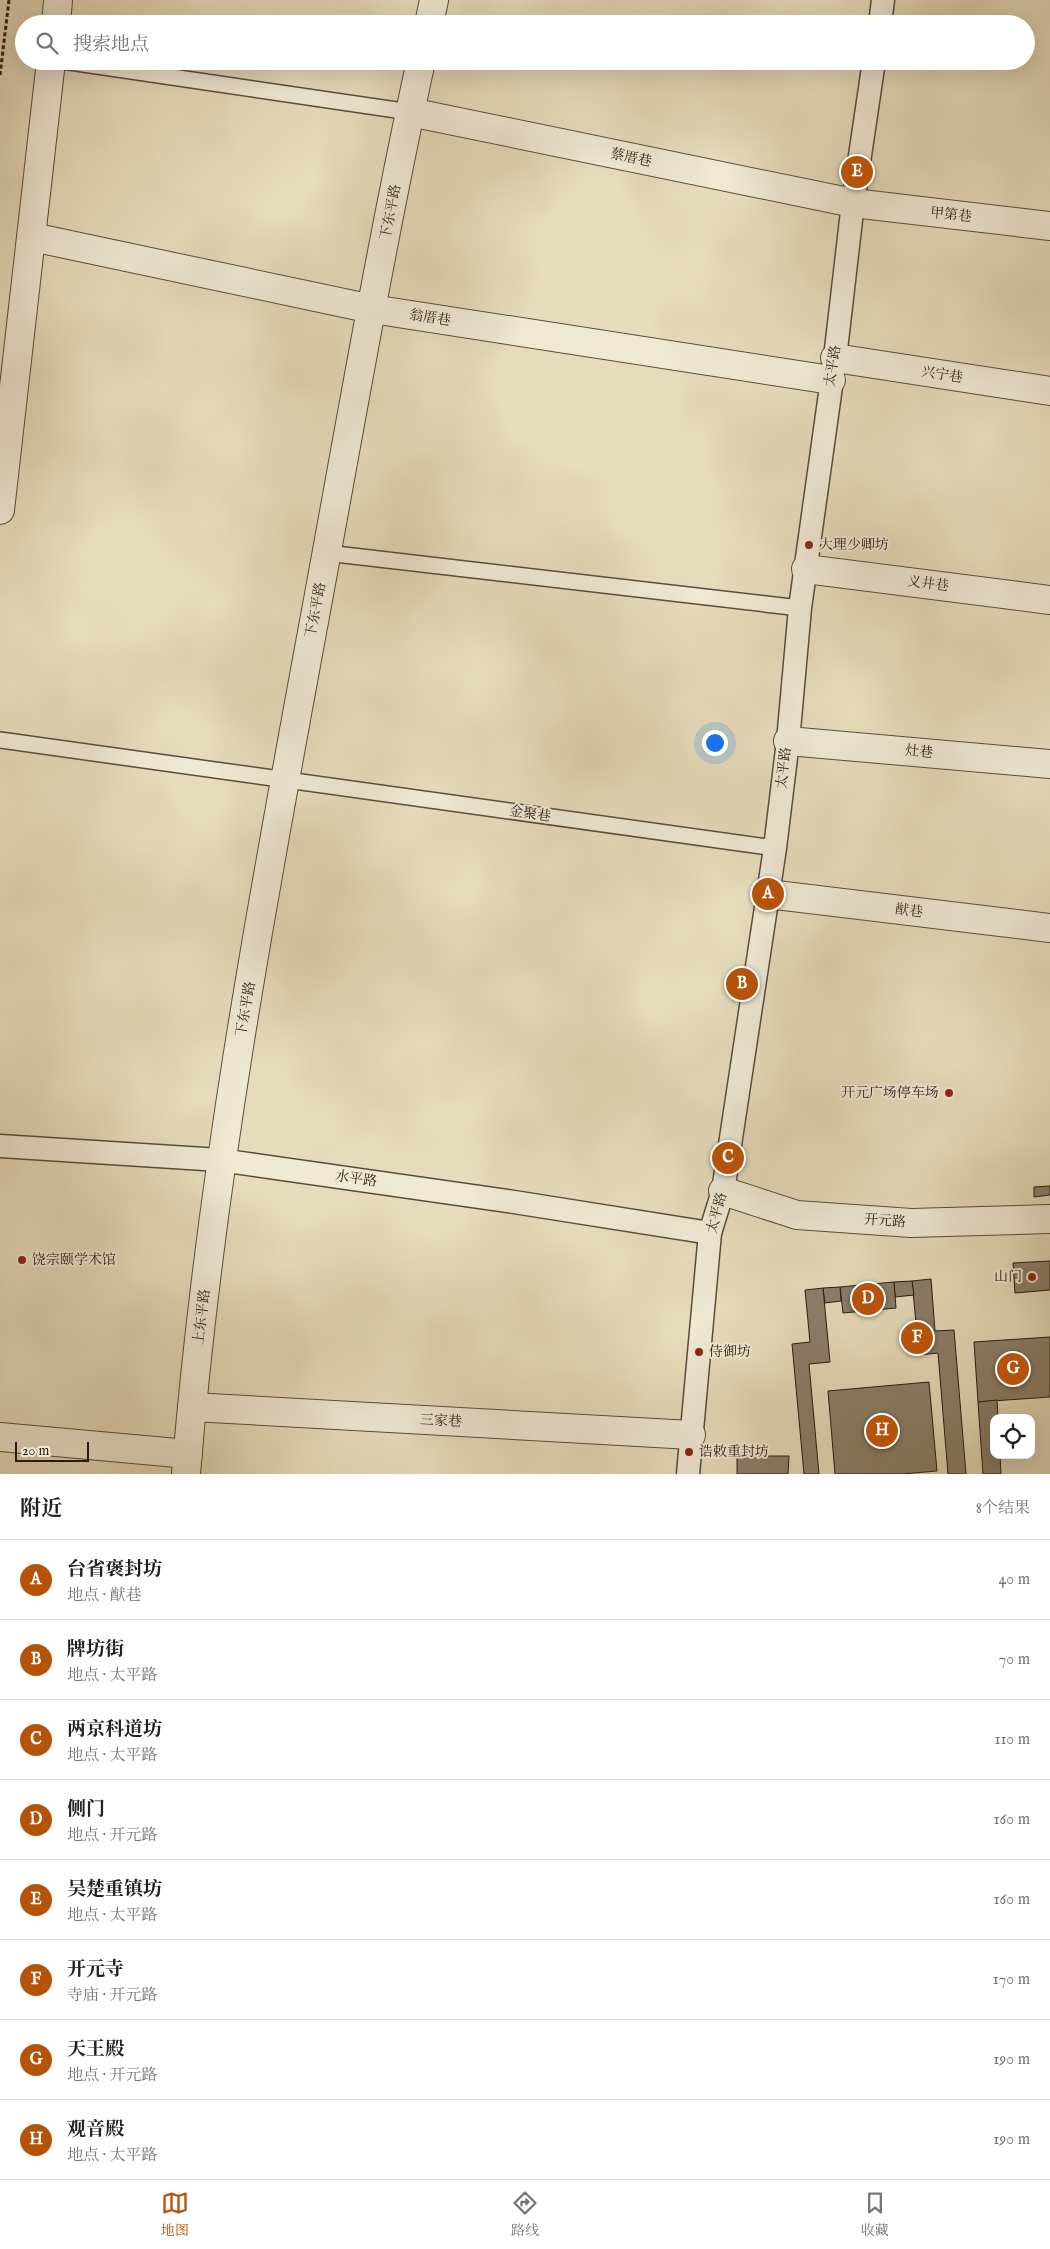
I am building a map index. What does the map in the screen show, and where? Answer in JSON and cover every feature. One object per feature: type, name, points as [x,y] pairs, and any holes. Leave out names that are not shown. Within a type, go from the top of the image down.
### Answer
[{"type":"street","points":[[57,15],[58,0]]},
{"type":"street","points":[[431,15],[434,0]]},
{"type":"street","points":[[881,15],[883,0]]},
{"type":"street","points":[[0,510],[50,70]]},
{"type":"street","name":"下东平路","points":[[220,1160],[284,780],[372,309],[419,70]]},
{"type":"street","name":"太平路","points":[[688,1474],[710,1233],[723,1191],[775,848],[788,740],[800,608],[833,369],[853,204],[873,70]]},
{"type":"street","name":"蔡厝巷","points":[[410,112],[853,204]]},
{"type":"street","name":"甲第巷","points":[[853,204],[1050,226]]},
{"type":"street","name":"翁厝巷","points":[[32,236],[372,309],[833,369]]},
{"type":"street","name":"兴宁巷","points":[[833,369],[1050,391]]},
{"type":"street","name":"义井巷","points":[[806,568],[1050,600]]},
{"type":"street","name":"灶巷","points":[[788,740],[1050,764]]},
{"type":"street","name":"猷巷","points":[[768,894],[1050,928]]},
{"type":"street","name":"水平路","points":[[0,1146],[220,1160],[514,1202],[710,1233]]},
{"type":"street","name":"上东平路","points":[[187,1464],[220,1160]]},
{"type":"street","name":"开元路","points":[[723,1191],[797,1215],[911,1222],[1050,1219]]},
{"type":"street","name":"三家巷","points":[[192,1407],[691,1435]]},
{"type":"street","points":[[0,1437],[187,1464]]},
{"type":"lane","points":[[124,70],[410,112]]},
{"type":"lane","points":[[326,553],[800,608]]},
{"type":"lane","name":"金聚巷","points":[[0,740],[775,848]]},
{"type":"path","points":[[0,75],[9,0]]},
{"type":"building","points":[[1050,1186],[1050,1195],[1034,1197],[1034,1187]]},
{"type":"building","name":"山门","points":[[1050,1261],[1050,1290],[1015,1293],[1013,1263]]},
{"type":"building","points":[[931,1279],[935,1331],[954,1330],[966,1474],[948,1474],[938,1353],[919,1355],[912,1281]]},
{"type":"building","points":[[912,1281],[914,1295],[895,1297],[894,1282]]},
{"type":"building","points":[[894,1282],[896,1308],[843,1313],[840,1287]]},
{"type":"building","points":[[840,1287],[841,1301],[825,1303],[823,1288]]},
{"type":"building","points":[[823,1288],[830,1362],[809,1364],[819,1474],[804,1474],[792,1344],[810,1342],[805,1290]]},
{"type":"building","points":[[1050,1337],[1050,1397],[978,1402],[974,1342]]},
{"type":"building","points":[[929,1382],[937,1471],[902,1474],[835,1474],[828,1391]]},
{"type":"building","points":[[997,1400],[998,1414],[990,1414],[990,1459],[1000,1459],[1001,1474],[983,1474],[978,1402]]},
{"type":"building","points":[[737,1456],[789,1456],[788,1474],[737,1474]]},
{"type":"place","name":"吴楚重镇坊","points":[[857,172]]},
{"type":"place","name":"大理少卿坊","points":[[809,545]]},
{"type":"place","name":"台省褒封坊","points":[[768,894]]},
{"type":"place","name":"牌坊街","points":[[742,984]]},
{"type":"place","name":"开元广场停车场","points":[[949,1093]]},
{"type":"place","name":"两京科道坊","points":[[728,1158]]},
{"type":"place","name":"饶宗颐学术馆","points":[[22,1260]]},
{"type":"place","name":"山门","points":[[1032,1277]]},
{"type":"place","name":"侧门","points":[[868,1299]]},
{"type":"place","name":"开元寺","points":[[917,1338]]},
{"type":"place","name":"侍御坊","points":[[699,1352]]},
{"type":"place","name":"天王殿","points":[[1013,1369]]},
{"type":"place","name":"观音殿","points":[[882,1431]]},
{"type":"place","name":"诰敕重封坊","points":[[689,1452]]}]
